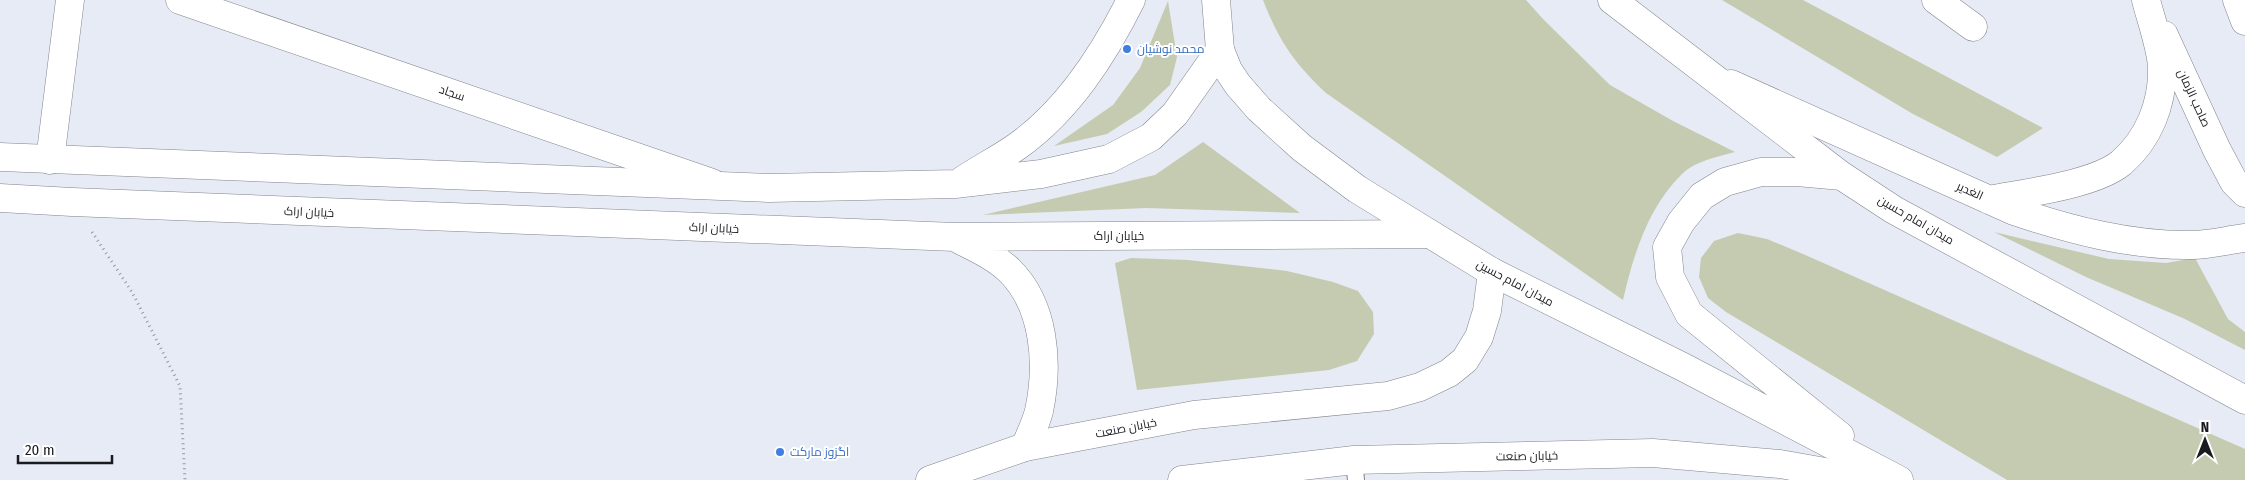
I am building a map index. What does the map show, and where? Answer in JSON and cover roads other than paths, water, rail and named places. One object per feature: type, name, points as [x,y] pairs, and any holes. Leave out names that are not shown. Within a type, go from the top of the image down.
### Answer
[{"type":"main road","points":[[50,160],[70,0]]},
{"type":"main road","name":"سجاد","points":[[180,0],[723,186]]},
{"type":"main road","points":[[955,184],[1019,145],[1053,115],[1083,80],[1113,36],[1131,0]]},
{"type":"main road","name":"میدان امام حسین","points":[[1216,0],[1220,50],[1228,70],[1238,86],[1259,109],[1302,148],[1357,189],[1492,272],[1683,367],[1885,477]]},
{"type":"main road","name":"میدان امام حسین","points":[[1612,0],[1842,176],[1894,210],[2245,400]]},
{"type":"main road","points":[[1936,0],[1973,27],[1955,0]]},
{"type":"main road","points":[[1989,200],[2095,176],[2120,164],[2140,142],[2153,122],[2160,91],[2162,66],[2147,0]]},
{"type":"main road","name":"صاحب الزمان","points":[[2147,0],[2217,150],[2234,182],[2245,192]]},
{"type":"main road","points":[[0,157],[769,188],[955,184],[1041,174],[1109,159],[1151,137],[1175,114],[1220,50]]},
{"type":"main road","name":"الغدیر","points":[[1711,76],[2014,211],[2054,224],[2108,236],[2192,246],[2245,238]]},
{"type":"main road","points":[[1842,176],[1797,172],[1761,172],[1725,182],[1702,196],[1681,222],[1667,247],[1670,277],[1689,314],[1885,477]]},
{"type":"main road","name":"خیابان اراک","points":[[0,198],[955,237],[1428,234]]},
{"type":"main road","points":[[955,237],[990,256],[1009,270],[1031,300],[1041,329],[1044,368],[1039,411],[1025,447]]},
{"type":"main road","name":"خیابان صنعت","points":[[930,480],[1025,447],[1194,415],[1388,396],[1420,387],[1449,373],[1464,360],[1474,345],[1487,310],[1492,272]]},
{"type":"main road","name":"خیابان صنعت","points":[[1182,480],[1653,453],[1780,472],[1885,477]]},
{"type":"place","name":"محمد نوشیان","points":[[1127,49]]},
{"type":"place","name":"اگزوز مارکت","points":[[780,452]]}]
